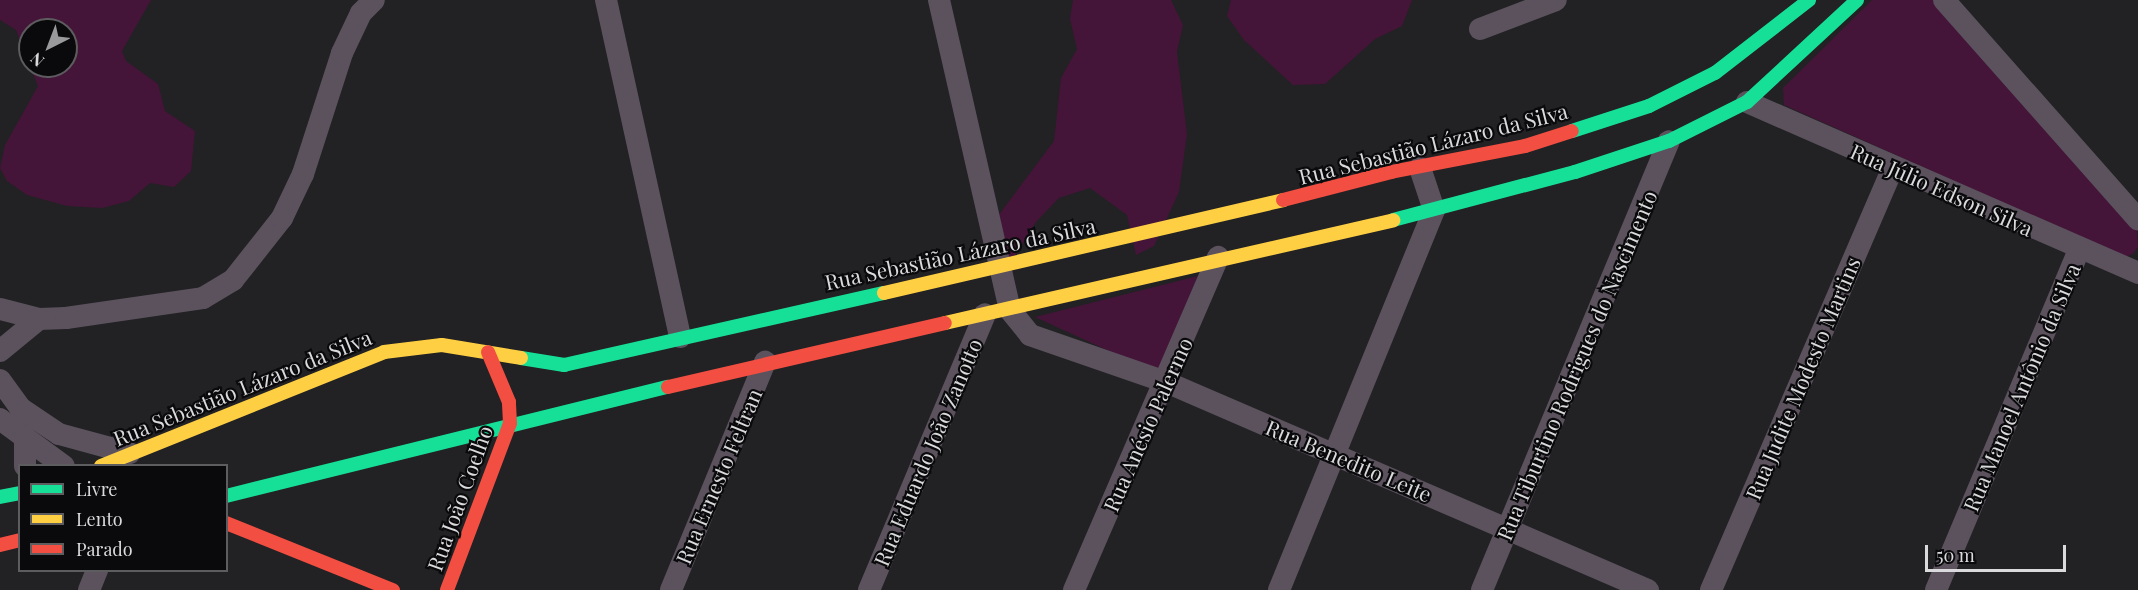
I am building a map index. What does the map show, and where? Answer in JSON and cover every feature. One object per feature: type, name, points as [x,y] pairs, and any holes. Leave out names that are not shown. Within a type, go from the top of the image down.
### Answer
[{"type":"street","points":[[0,309],[39,319],[203,298],[233,280],[282,218],[303,174],[342,53],[361,13],[374,0]]},
{"type":"street","points":[[606,0],[680,337]]},
{"type":"street","points":[[939,0],[1017,308]]},
{"type":"street","points":[[1480,29],[1556,0]]},
{"type":"street","name":"Rua Sebastião Lázaro da Silva","points":[[103,464],[384,352],[442,345],[564,365],[1533,144],[1649,106],[1715,73],[1809,0]]},
{"type":"street","points":[[228,495],[510,423],[765,362],[1017,308],[1218,257],[1434,210],[1669,141],[1748,102],[1857,0]]},
{"type":"street","points":[[1944,0],[2138,219]]},
{"type":"street","name":"Rua Júlio Edson Silva","points":[[1748,102],[2079,250],[2138,273]]},
{"type":"street","name":"Rua Tiburtino Rodrigues do Nascimento","points":[[1482,590],[1669,141]]},
{"type":"street","name":"Rua Judite Modesto Martins","points":[[1711,590],[1893,167]]},
{"type":"street","points":[[1279,590],[1337,454],[1434,210],[1420,168]]},
{"type":"street","name":"Rua Manoel Antônio da Silva","points":[[1936,590],[2079,250]]},
{"type":"street","name":"Rua Anésio Palermo","points":[[1074,590],[1166,382],[1218,257]]},
{"type":"street","name":"Rua Benedito Leite","points":[[1017,308],[1022,328],[1044,343],[1166,382],[1648,590]]},
{"type":"street","name":"Rua Eduardo João Zanotto","points":[[869,590],[985,314]]},
{"type":"street","points":[[0,351],[39,319]]},
{"type":"street","name":"Rua João Coelho","points":[[447,590],[510,423],[509,402],[488,352]]},
{"type":"street","name":"Rua Ernesto Feltran","points":[[671,590],[765,362]]},
{"type":"street","points":[[0,380],[20,408],[58,434],[129,453]]},
{"type":"street","points":[[0,419],[63,464]]},
{"type":"street","points":[[25,437],[25,464]]},
{"type":"street","points":[[165,439],[165,458]]},
{"type":"street","points":[[257,488],[254,513],[264,537]]},
{"type":"street","points":[[228,524],[393,590]]},
{"type":"street","points":[[0,544],[18,540]]},
{"type":"street","points":[[89,590],[96,572]]},
{"type":"shaded area","points":[[0,0],[151,0],[122,51],[126,61],[158,84],[165,111],[195,131],[191,171],[174,187],[150,183],[129,201],[102,208],[67,206],[27,195],[7,181],[0,168],[5,145],[38,86],[35,78],[78,78],[78,18],[18,18],[18,35],[16,30],[0,20]]},
{"type":"shaded area","points":[[1073,0],[1171,0],[1183,25],[1177,52],[1187,134],[1179,192],[1154,246],[1136,255],[1127,215],[1090,188],[1059,198],[1036,222],[1010,264],[989,228],[1054,141],[1061,78],[1077,49],[1070,19]]},
{"type":"shaded area","points":[[1231,0],[1412,0],[1402,26],[1375,39],[1325,84],[1293,85],[1244,40],[1227,16]]},
{"type":"shaded area","points":[[1872,0],[1933,0],[2137,231],[2138,247],[2133,254],[2125,257],[1784,105],[1783,88]]},
{"type":"shaded area","points":[[1198,276],[1157,373],[1035,317]]},
{"type":"traffic: fast","points":[[1572,131],[1649,106],[1715,73],[1809,0]]},
{"type":"traffic: fast","points":[[1393,220],[1575,172],[1669,141],[1747,102],[1857,0]]},
{"type":"traffic: fast","points":[[521,358],[564,365],[884,293]]},
{"type":"traffic: fast","points":[[228,496],[668,387]]},
{"type":"traffic: fast","points":[[0,497],[18,493]]},
{"type":"traffic: slow","points":[[884,293],[1283,200]]},
{"type":"traffic: slow","points":[[945,323],[1393,220]]},
{"type":"traffic: slow","points":[[106,464],[384,352],[442,345],[521,358]]},
{"type":"traffic: jam","points":[[1283,200],[1391,172],[1525,146],[1572,131]]},
{"type":"traffic: jam","points":[[668,387],[945,323]]},
{"type":"traffic: jam","points":[[447,590],[510,423],[509,402],[488,352]]},
{"type":"traffic: jam","points":[[228,524],[393,590]]},
{"type":"traffic: jam","points":[[0,545],[18,540]]}]
